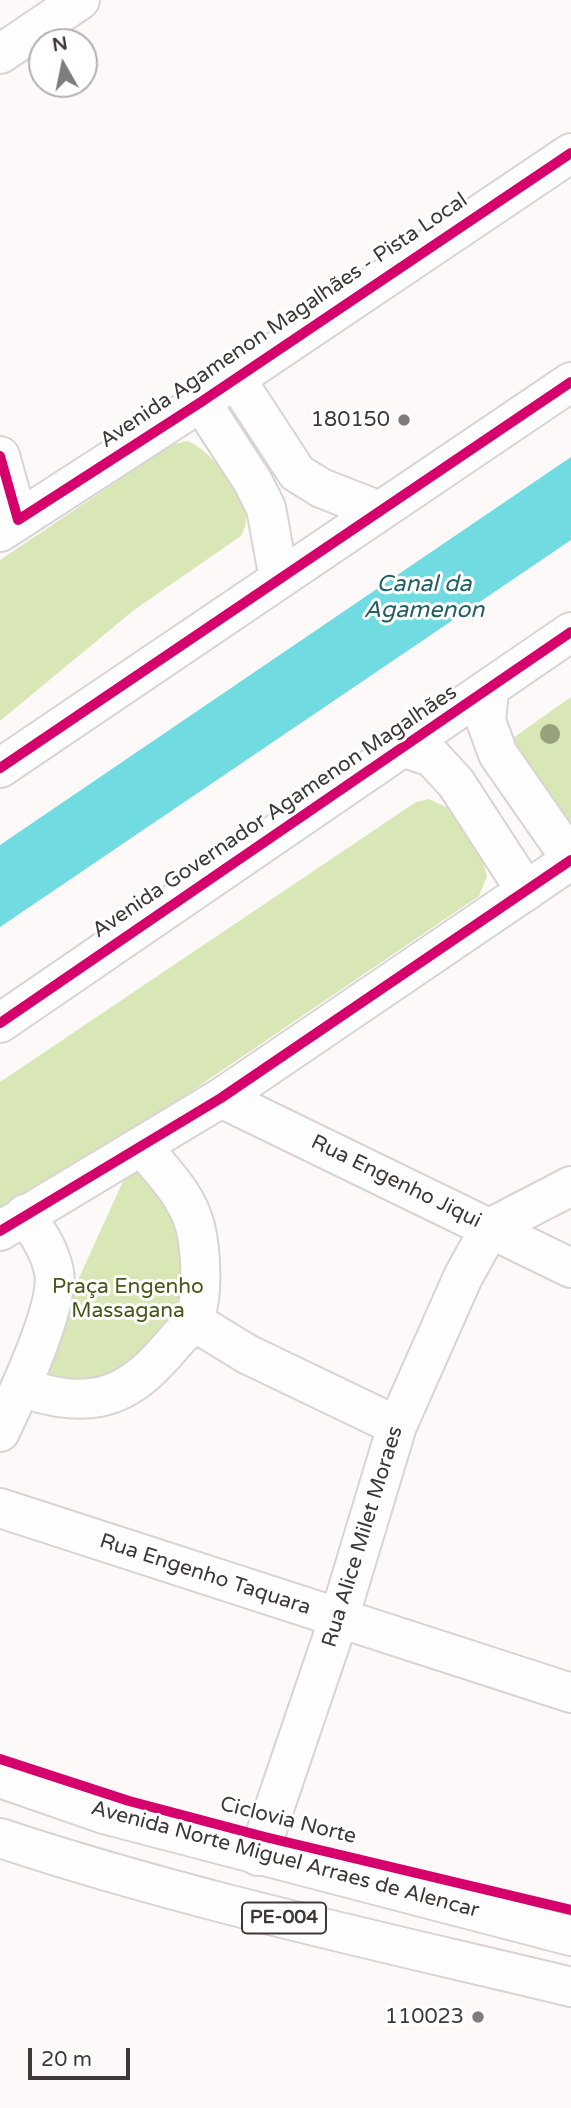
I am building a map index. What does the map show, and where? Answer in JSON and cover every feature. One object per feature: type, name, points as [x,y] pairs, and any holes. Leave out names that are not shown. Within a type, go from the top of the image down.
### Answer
[{"type":"main road","points":[[0,54],[80,0]]},
{"type":"main road","name":"Avenida Agamenon Magalhães - Pista Local","points":[[9,526],[201,402],[571,153]]},
{"type":"main road","points":[[235,378],[297,473],[321,488],[380,511]]},
{"type":"main road","points":[[0,768],[571,382]]},
{"type":"main road","points":[[201,402],[253,482],[266,508],[279,579]]},
{"type":"main road","points":[[0,456],[9,526]]},
{"type":"main road","name":"Avenida Governador Agamenon Magalhães","points":[[0,1023],[571,632]]},
{"type":"main road","points":[[0,1432],[21,1387],[52,1299],[55,1276],[44,1243],[13,1222],[221,1098],[571,859],[498,754],[486,721],[489,690]]},
{"type":"main road","points":[[402,747],[432,757],[456,783],[526,891]]},
{"type":"main road","name":"Rua Engenho Jiqui","points":[[221,1098],[571,1268]]},
{"type":"main road","points":[[21,1387],[50,1397],[75,1399],[100,1397],[125,1388],[159,1361],[193,1321],[199,1290],[200,1251],[194,1224],[184,1197],[142,1146]]},
{"type":"main road","points":[[491,1227],[571,1186]]},
{"type":"main road","name":"Rua Alice Milet Moraes","points":[[258,1856],[339,1618],[397,1426],[458,1288],[479,1244],[491,1227]]},
{"type":"main road","points":[[193,1321],[247,1354],[397,1426]]},
{"type":"main road","name":"Rua Engenho Taquara","points":[[0,1508],[571,1693]]},
{"type":"main road","name":"Avenida Norte Miguel Arraes de Alencar","points":[[0,1778],[104,1814],[571,1936]]},
{"type":"main road","name":"PE-004","points":[[0,1838],[88,1867],[199,1897],[571,1987]]},
{"type":"green space","points":[[186,441],[204,451],[213,460],[238,495],[246,518],[241,536],[134,610],[0,721],[0,560],[171,445]]},
{"type":"green space","points":[[571,697],[571,826],[510,740]]},
{"type":"green space","points":[[429,799],[448,808],[482,858],[487,876],[479,896],[0,1221],[0,1082],[416,802]]},
{"type":"green space","name":"Praça Engenho Massagana","points":[[134,1166],[146,1168],[190,1240],[177,1323],[130,1385],[31,1383],[125,1177]]},
{"type":"water","name":"Canal da Agamenon","points":[[571,457],[571,540],[0,927],[0,845]]},
{"type":"cycle path","points":[[0,456],[18,520],[201,402],[571,153]]},
{"type":"cycle path","points":[[0,768],[571,382]]},
{"type":"cycle path","points":[[0,1023],[571,632]]},
{"type":"cycle path","points":[[0,1231],[221,1098],[571,860]]},
{"type":"cycle path","name":"Ciclovia Norte","points":[[0,1759],[129,1801],[265,1837],[571,1910]]},
{"type":"place","name":"180150","points":[[404,420]]},
{"type":"place","name":"110023","points":[[478,2017]]}]
